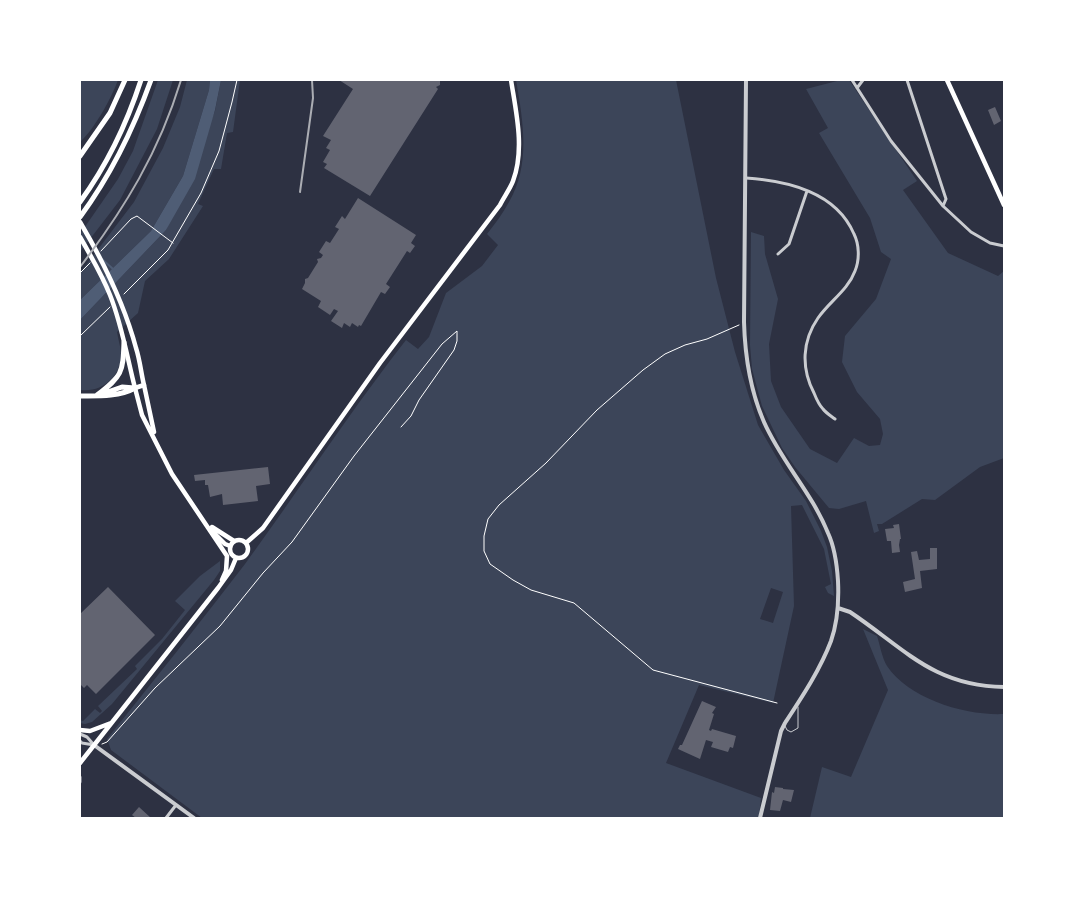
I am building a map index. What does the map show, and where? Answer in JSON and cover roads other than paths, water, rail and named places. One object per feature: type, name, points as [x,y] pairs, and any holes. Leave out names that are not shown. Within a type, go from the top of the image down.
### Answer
[{"type":"highway","points":[[81,154],[110,113],[125,80]]},
{"type":"highway","points":[[80,202],[100,171],[119,135],[141,80]]},
{"type":"highway","points":[[80,217],[105,182],[120,154],[136,120],[151,80]]},
{"type":"highway","points":[[97,395],[118,377],[124,360],[124,342]]},
{"type":"highway","points":[[80,396],[97,395],[122,387],[135,388]]},
{"type":"main road","points":[[246,543],[262,528],[375,371],[500,205],[513,181],[518,163],[520,144],[511,80]]},
{"type":"main road","points":[[947,80],[1004,205]]},
{"type":"main road","points":[[80,222],[104,265],[127,318],[136,348],[156,439]]},
{"type":"main road","points":[[80,237],[110,295],[120,324],[142,414],[172,474],[227,556],[226,571],[218,588]]},
{"type":"main road","points":[[135,388],[144,385]]},
{"type":"main road","points":[[204,523],[234,541],[239,540],[246,543],[247,553],[244,557],[236,558]]},
{"type":"main road","points":[[204,523],[225,544],[230,546]]},
{"type":"main road","points":[[234,541],[230,546],[230,552],[236,558]]},
{"type":"main road","points":[[80,763],[218,588],[231,570],[236,558]]},
{"type":"main road","points":[[80,732],[112,722]]},
{"type":"street","points":[[746,80],[744,322],[745,346],[751,384],[763,421],[818,512],[829,534],[835,554],[838,608],[834,631],[825,655],[798,703],[784,723],[760,818]]},
{"type":"street","points":[[852,80],[891,141],[943,206],[971,232],[990,243],[1004,246]]},
{"type":"street","points":[[857,88],[863,80]]},
{"type":"street","points":[[907,80],[946,200],[943,206]]},
{"type":"street","points":[[746,178],[771,181],[807,191],[827,200],[840,210],[856,238],[859,254],[856,270],[844,290],[818,318],[807,338],[804,360],[808,382],[822,408],[835,419]]},
{"type":"street","points":[[778,254],[789,244],[807,191]]},
{"type":"street","points":[[838,608],[850,612],[931,670],[959,681],[1004,687]]},
{"type":"street","points":[[80,732],[94,745],[194,818]]},
{"type":"street","points":[[80,741],[94,745]]},
{"type":"street","points":[[80,777],[80,782]]},
{"type":"street","points":[[166,818],[176,805]]},
{"type":"lane","points":[[784,723],[791,732],[798,728],[798,703]]},
{"type":"waterway","points":[[102,259],[113,269]]},
{"type":"railway","points":[[80,267],[112,223],[139,178],[162,131],[181,80]]},
{"type":"railway","points":[[300,192],[313,98],[312,80]]}]
